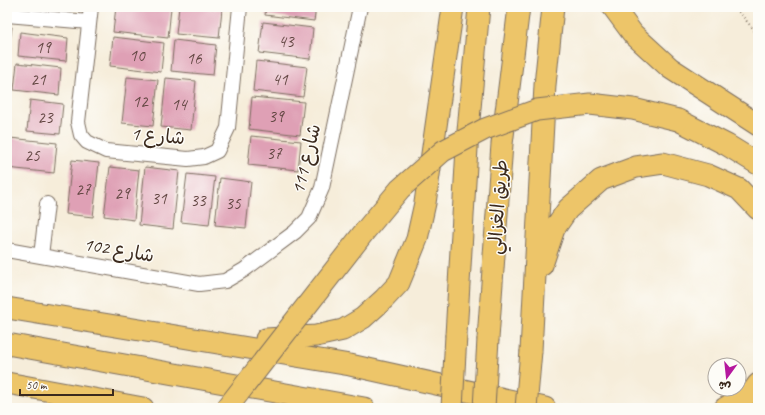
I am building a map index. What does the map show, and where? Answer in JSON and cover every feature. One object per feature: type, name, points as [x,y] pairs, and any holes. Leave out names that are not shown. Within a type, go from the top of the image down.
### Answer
[{"type":"highway","points":[[174,335],[264,339],[316,336],[343,330],[363,318],[399,283],[417,239],[425,203],[453,7]]},
{"type":"highway","name":"طريق الغزالي","points":[[452,408],[468,131],[479,7]]},
{"type":"highway","name":"طريق الغزالي","points":[[484,408],[502,144],[519,7]]},
{"type":"highway","points":[[526,408],[535,284],[545,85],[554,7]]},
{"type":"highway","points":[[613,7],[633,34],[670,68],[758,125]]},
{"type":"highway","points":[[227,408],[365,231],[400,189],[443,151],[485,129],[537,110],[590,104],[633,110],[678,120],[727,145],[758,164]]},
{"type":"highway","points":[[535,284],[554,229],[568,209],[602,180],[636,167],[663,163],[708,175],[739,189],[758,209]]},
{"type":"highway","points":[[7,308],[350,365],[545,408]]},
{"type":"highway","points":[[7,344],[364,408]]},
{"type":"highway","points":[[7,383],[143,408]]},
{"type":"highway","points":[[725,408],[753,391],[758,384]]},
{"type":"street","name":"شارع 1","points":[[90,7],[78,122],[81,135],[87,142],[106,151],[188,158],[204,157],[217,151],[228,128],[240,7]]},
{"type":"street","name":"شارع 111","points":[[225,281],[244,270],[295,232],[309,218],[322,188],[360,7]]},
{"type":"street","points":[[7,15],[89,22]]},
{"type":"street","points":[[41,256],[47,204]]},
{"type":"street","name":"شارع 102","points":[[7,250],[199,284],[225,281]]},
{"type":"path","points":[[732,7],[740,13],[758,35]]},
{"type":"building","points":[[116,7],[171,8],[168,38],[113,32]]},
{"type":"building","points":[[179,7],[222,9],[219,38],[176,34]]},
{"type":"building","points":[[266,7],[316,7],[314,21],[265,15]]},
{"type":"building","points":[[263,22],[313,28],[310,59],[259,53]]},
{"type":"building","points":[[7,26],[12,27],[8,56],[7,56]]},
{"type":"building","points":[[20,32],[68,38],[66,61],[18,56]]},
{"type":"building","points":[[113,37],[164,43],[161,72],[110,66]]},
{"type":"building","points":[[174,40],[216,45],[213,75],[171,71]]},
{"type":"building","points":[[256,61],[307,67],[303,97],[253,91]]},
{"type":"building","points":[[17,63],[61,68],[59,95],[14,90]]},
{"type":"building","points":[[7,65],[10,65],[8,81],[7,80]]},
{"type":"building","points":[[127,77],[158,80],[153,126],[122,123]]},
{"type":"building","points":[[166,78],[196,81],[191,130],[161,127]]},
{"type":"building","points":[[252,97],[304,102],[300,135],[249,129]]},
{"type":"building","points":[[30,100],[63,104],[60,134],[27,131]]},
{"type":"building","points":[[251,136],[301,141],[298,170],[248,165]]},
{"type":"building","points":[[10,138],[57,143],[54,173],[7,168]]},
{"type":"building","points":[[72,160],[99,163],[93,217],[66,214]]},
{"type":"building","points":[[110,167],[139,170],[134,220],[104,216]]},
{"type":"building","points":[[145,167],[179,171],[173,229],[139,225]]},
{"type":"building","points":[[187,174],[215,177],[209,225],[181,222]]},
{"type":"building","points":[[220,178],[251,182],[246,228],[215,225]]}]
